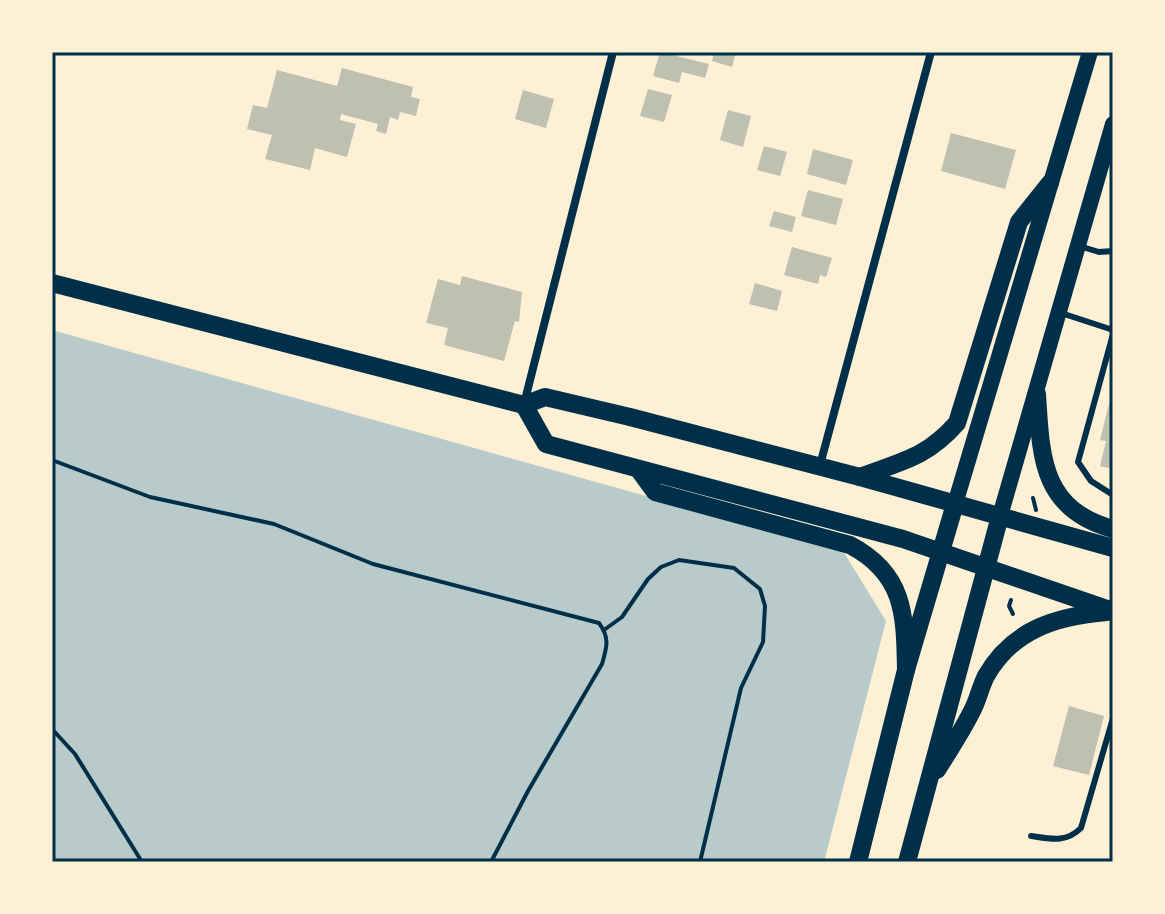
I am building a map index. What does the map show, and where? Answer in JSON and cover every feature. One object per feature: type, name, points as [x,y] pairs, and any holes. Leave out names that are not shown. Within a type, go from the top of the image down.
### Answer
[{"type":"main road","points":[[858,862],[929,587],[1090,52]]},
{"type":"main road","points":[[907,862],[984,568],[1061,313],[1113,124]]},
{"type":"main road","points":[[860,477],[918,457],[938,445],[957,423],[1019,222],[1050,183]]},
{"type":"main road","points":[[52,283],[524,405],[545,397],[820,466],[1113,548]]},
{"type":"main road","points":[[1037,394],[1041,448],[1052,485],[1086,522],[1113,529]]},
{"type":"main road","points":[[524,405],[546,444],[940,551],[1113,612]]},
{"type":"main road","points":[[639,470],[655,492],[850,545],[869,555],[888,575],[904,613],[906,670]]},
{"type":"main road","points":[[925,790],[974,708],[987,674],[1019,638],[1039,625],[1061,618],[1113,612]]},
{"type":"street","points":[[524,405],[613,52]]},
{"type":"street","points":[[820,466],[931,52]]},
{"type":"lane","points":[[1079,246],[1099,252],[1113,251]]},
{"type":"lane","points":[[1061,313],[1113,332],[1078,462],[1091,481],[1113,495]]},
{"type":"lane","points":[[1031,836],[1060,840],[1072,837],[1081,828],[1113,718]]},
{"type":"path","points":[[52,460],[150,497],[274,524],[373,564],[599,623],[608,646],[602,664],[528,791],[491,862]]},
{"type":"path","points":[[1033,496],[1036,511]]},
{"type":"path","points":[[604,630],[622,617],[648,579],[661,567],[679,560],[734,568],[760,589],[765,606],[763,642],[741,688],[700,862]]},
{"type":"path","points":[[1011,600],[1009,606],[1013,614]]},
{"type":"path","points":[[52,729],[75,754],[142,862]]},
{"type":"shaded area","points":[[52,330],[843,551],[886,621],[824,862],[52,862]]},
{"type":"building","points":[[660,52],[709,64],[705,78],[682,72],[679,83],[653,76]]},
{"type":"building","points":[[714,52],[736,52],[732,67],[712,61]]},
{"type":"building","points":[[342,68],[413,87],[411,97],[420,99],[416,116],[400,112],[398,120],[390,117],[386,134],[376,131],[378,124],[341,114],[340,120],[356,124],[347,157],[315,148],[310,170],[265,159],[272,135],[247,129],[253,105],[267,108],[277,70],[337,86]]},
{"type":"building","points":[[648,89],[672,95],[664,122],[640,116]]},
{"type":"building","points":[[523,90],[554,99],[546,128],[515,119]]},
{"type":"building","points":[[728,110],[751,116],[743,147],[720,140]]},
{"type":"building","points":[[951,133],[1016,150],[1005,189],[941,171]]},
{"type":"building","points":[[764,146],[787,152],[780,176],[757,170]]},
{"type":"building","points":[[813,149],[853,160],[846,185],[807,174]]},
{"type":"building","points":[[808,190],[843,199],[836,225],[801,216]]},
{"type":"building","points":[[774,211],[796,217],[792,232],[769,226]]},
{"type":"building","points":[[792,247],[832,258],[826,277],[820,275],[818,284],[784,275]]},
{"type":"building","points":[[462,276],[522,292],[519,322],[515,321],[504,361],[444,345],[448,328],[426,323],[438,279],[460,285]]},
{"type":"building","points":[[755,283],[782,291],[777,311],[749,304]]},
{"type":"building","points":[[1109,404],[1113,405],[1113,469],[1100,466],[1106,441],[1100,440]]},
{"type":"building","points":[[1069,706],[1104,716],[1089,775],[1053,766]]}]
